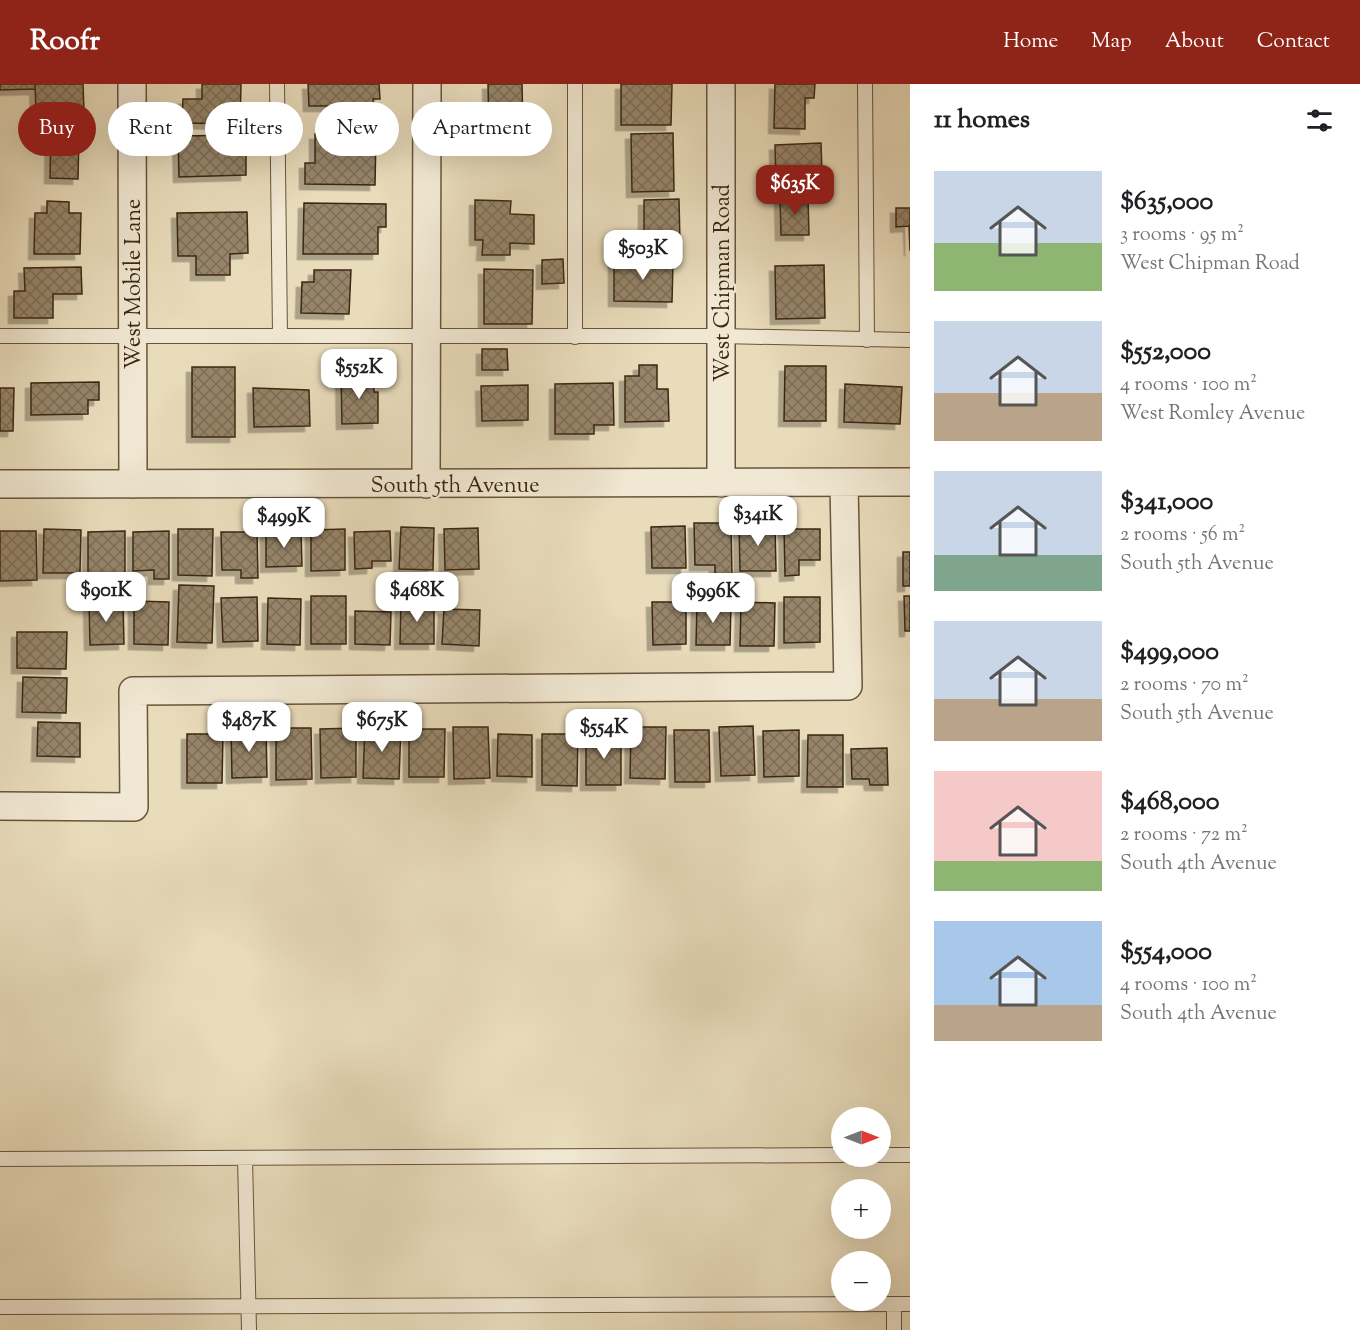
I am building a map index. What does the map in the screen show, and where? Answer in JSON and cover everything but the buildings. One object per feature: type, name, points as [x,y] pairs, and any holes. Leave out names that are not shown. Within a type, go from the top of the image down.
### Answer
[{"type":"street","name":"West Mobile Lane","points":[[132,84],[133,484]]},
{"type":"street","points":[[426,484],[427,84]]},
{"type":"street","name":"West Chipman Road","points":[[721,84],[721,483]]},
{"type":"street","name":"South 5th Avenue","points":[[0,484],[910,482]]},
{"type":"street","points":[[0,806],[134,807],[133,691],[848,686],[844,483]]},
{"type":"lane","points":[[277,84],[280,335]]},
{"type":"lane","points":[[574,84],[575,337]]},
{"type":"lane","points":[[865,84],[867,340]]},
{"type":"lane","points":[[0,336],[132,334],[721,336],[910,340]]},
{"type":"lane","points":[[0,1159],[831,1155]]},
{"type":"lane","points":[[891,1155],[910,1155]]},
{"type":"lane","points":[[245,1158],[249,1330]]},
{"type":"lane","points":[[894,1304],[894,1330]]},
{"type":"lane","points":[[0,1307],[910,1304]]}]
